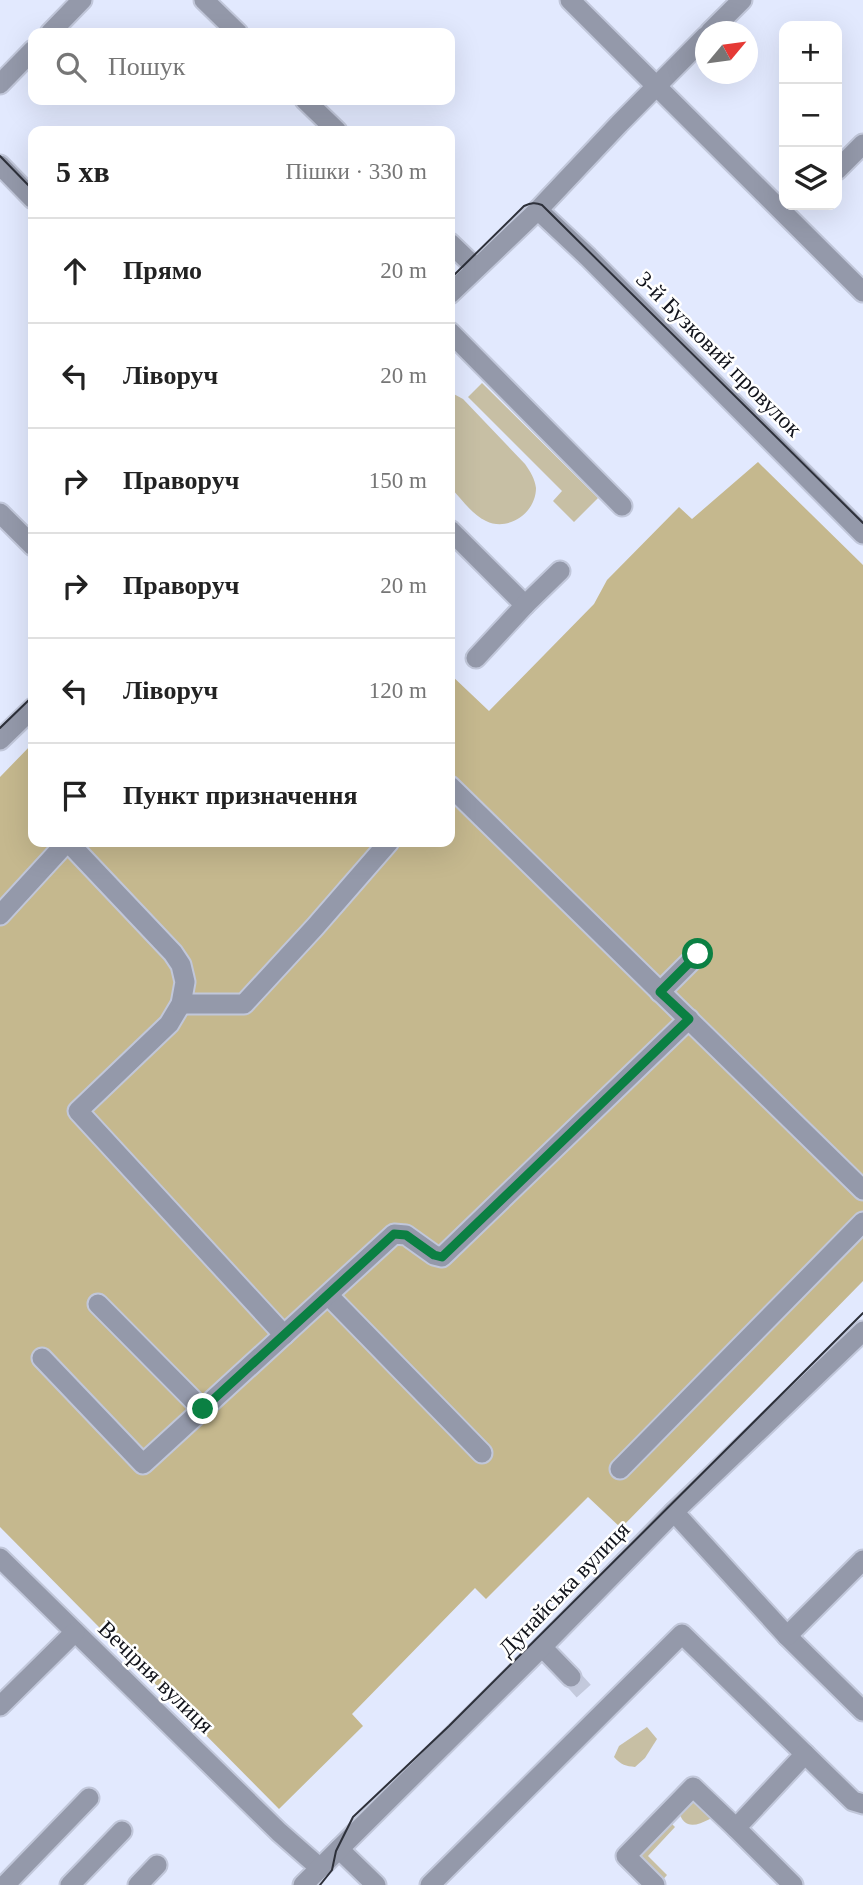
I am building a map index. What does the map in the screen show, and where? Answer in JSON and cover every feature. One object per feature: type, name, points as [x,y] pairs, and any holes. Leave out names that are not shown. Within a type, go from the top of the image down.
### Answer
[{"type":"street","points":[[55,28],[82,0]]},
{"type":"street","points":[[204,0],[233,28]]},
{"type":"street","points":[[570,0],[657,85],[796,211],[863,292]]},
{"type":"street","points":[[721,21],[742,0]]},
{"type":"street","points":[[455,289],[538,210],[695,46]]},
{"type":"street","points":[[0,84],[28,55]]},
{"type":"street","points":[[310,105],[332,126]]},
{"type":"street","points":[[842,165],[863,144]]},
{"type":"street","points":[[0,164],[28,194]]},
{"type":"street","name":"3-й Бузковий провулок","points":[[538,210],[863,534]]},
{"type":"street","points":[[455,248],[476,268]]},
{"type":"street","points":[[455,337],[622,506]]},
{"type":"street","points":[[0,513],[28,541]]},
{"type":"street","points":[[455,535],[525,606]]},
{"type":"street","points":[[476,658],[560,571]]},
{"type":"street","points":[[0,740],[28,713]]},
{"type":"street","points":[[455,791],[863,1190]]},
{"type":"street","points":[[0,915],[63,847]]},
{"type":"street","points":[[73,847],[173,953],[181,965],[185,982],[181,1004],[169,1024],[78,1111],[284,1335]]},
{"type":"street","points":[[181,1004],[244,1004],[316,927],[385,847]]},
{"type":"street","points":[[660,992],[698,954]]},
{"type":"street","points":[[41,1358],[144,1464],[394,1234],[406,1235],[434,1255],[442,1257],[689,1019]]},
{"type":"street","points":[[620,1469],[863,1222]]},
{"type":"street","points":[[328,1295],[482,1453]]},
{"type":"street","points":[[98,1304],[203,1409]]},
{"type":"street","name":"Дунайська вулиця","points":[[303,1885],[674,1512],[863,1331]]},
{"type":"street","points":[[674,1512],[787,1636],[863,1712]]},
{"type":"street","name":"Вечірня вулиця","points":[[0,1558],[279,1832],[320,1868]]},
{"type":"street","points":[[787,1636],[863,1560]]},
{"type":"street","points":[[0,1706],[75,1632]]},
{"type":"street","points":[[430,1885],[596,1704],[682,1634],[853,1801],[863,1804]]},
{"type":"street","points":[[542,1647],[571,1677]]},
{"type":"street","points":[[736,1828],[805,1754]]},
{"type":"street","points":[[655,1885],[626,1856],[694,1787],[793,1885]]},
{"type":"street","points":[[5,1885],[89,1798]]},
{"type":"street","points":[[70,1885],[122,1831]]},
{"type":"street","points":[[339,1849],[376,1885]]},
{"type":"street","points":[[138,1885],[157,1865]]},
{"type":"shaded area","points":[[482,383],[598,498],[574,522],[553,501],[562,491],[468,397]]},
{"type":"shaded area","points":[[455,395],[463,399],[525,464],[536,488],[535,497],[526,512],[511,522],[494,524],[471,510],[455,492]]},
{"type":"shaded area","points":[[758,462],[863,565],[863,1281],[621,1528],[588,1497],[486,1599],[475,1588],[352,1714],[363,1726],[279,1809],[0,1527],[0,777],[28,748],[28,847],[455,847],[455,679],[489,711],[594,604],[607,580],[679,507],[692,519]]},
{"type":"shaded area","points":[[647,1727],[657,1739],[645,1758],[635,1767],[619,1762],[614,1757],[619,1746]]},
{"type":"shaded area","points":[[690,1800],[700,1801],[713,1812],[710,1819],[694,1825],[683,1821],[678,1810]]},
{"type":"shaded area","points":[[667,1819],[675,1827],[648,1856],[667,1875],[659,1884],[639,1859],[640,1847]]},
{"type":"tunnel","points":[[571,1677],[589,1697]]},
{"type":"tram line","points":[[0,156],[28,185]]},
{"type":"tram line","points":[[455,274],[524,206],[533,203],[542,205],[863,523]]},
{"type":"tram line","points":[[0,728],[28,701]]},
{"type":"tram line","points":[[320,1885],[332,1870],[336,1851],[353,1817],[449,1726],[863,1313]]},
{"type":"route","points":[[203,1409],[394,1234],[406,1235],[434,1255],[442,1257],[689,1019],[660,992],[698,954]]}]
